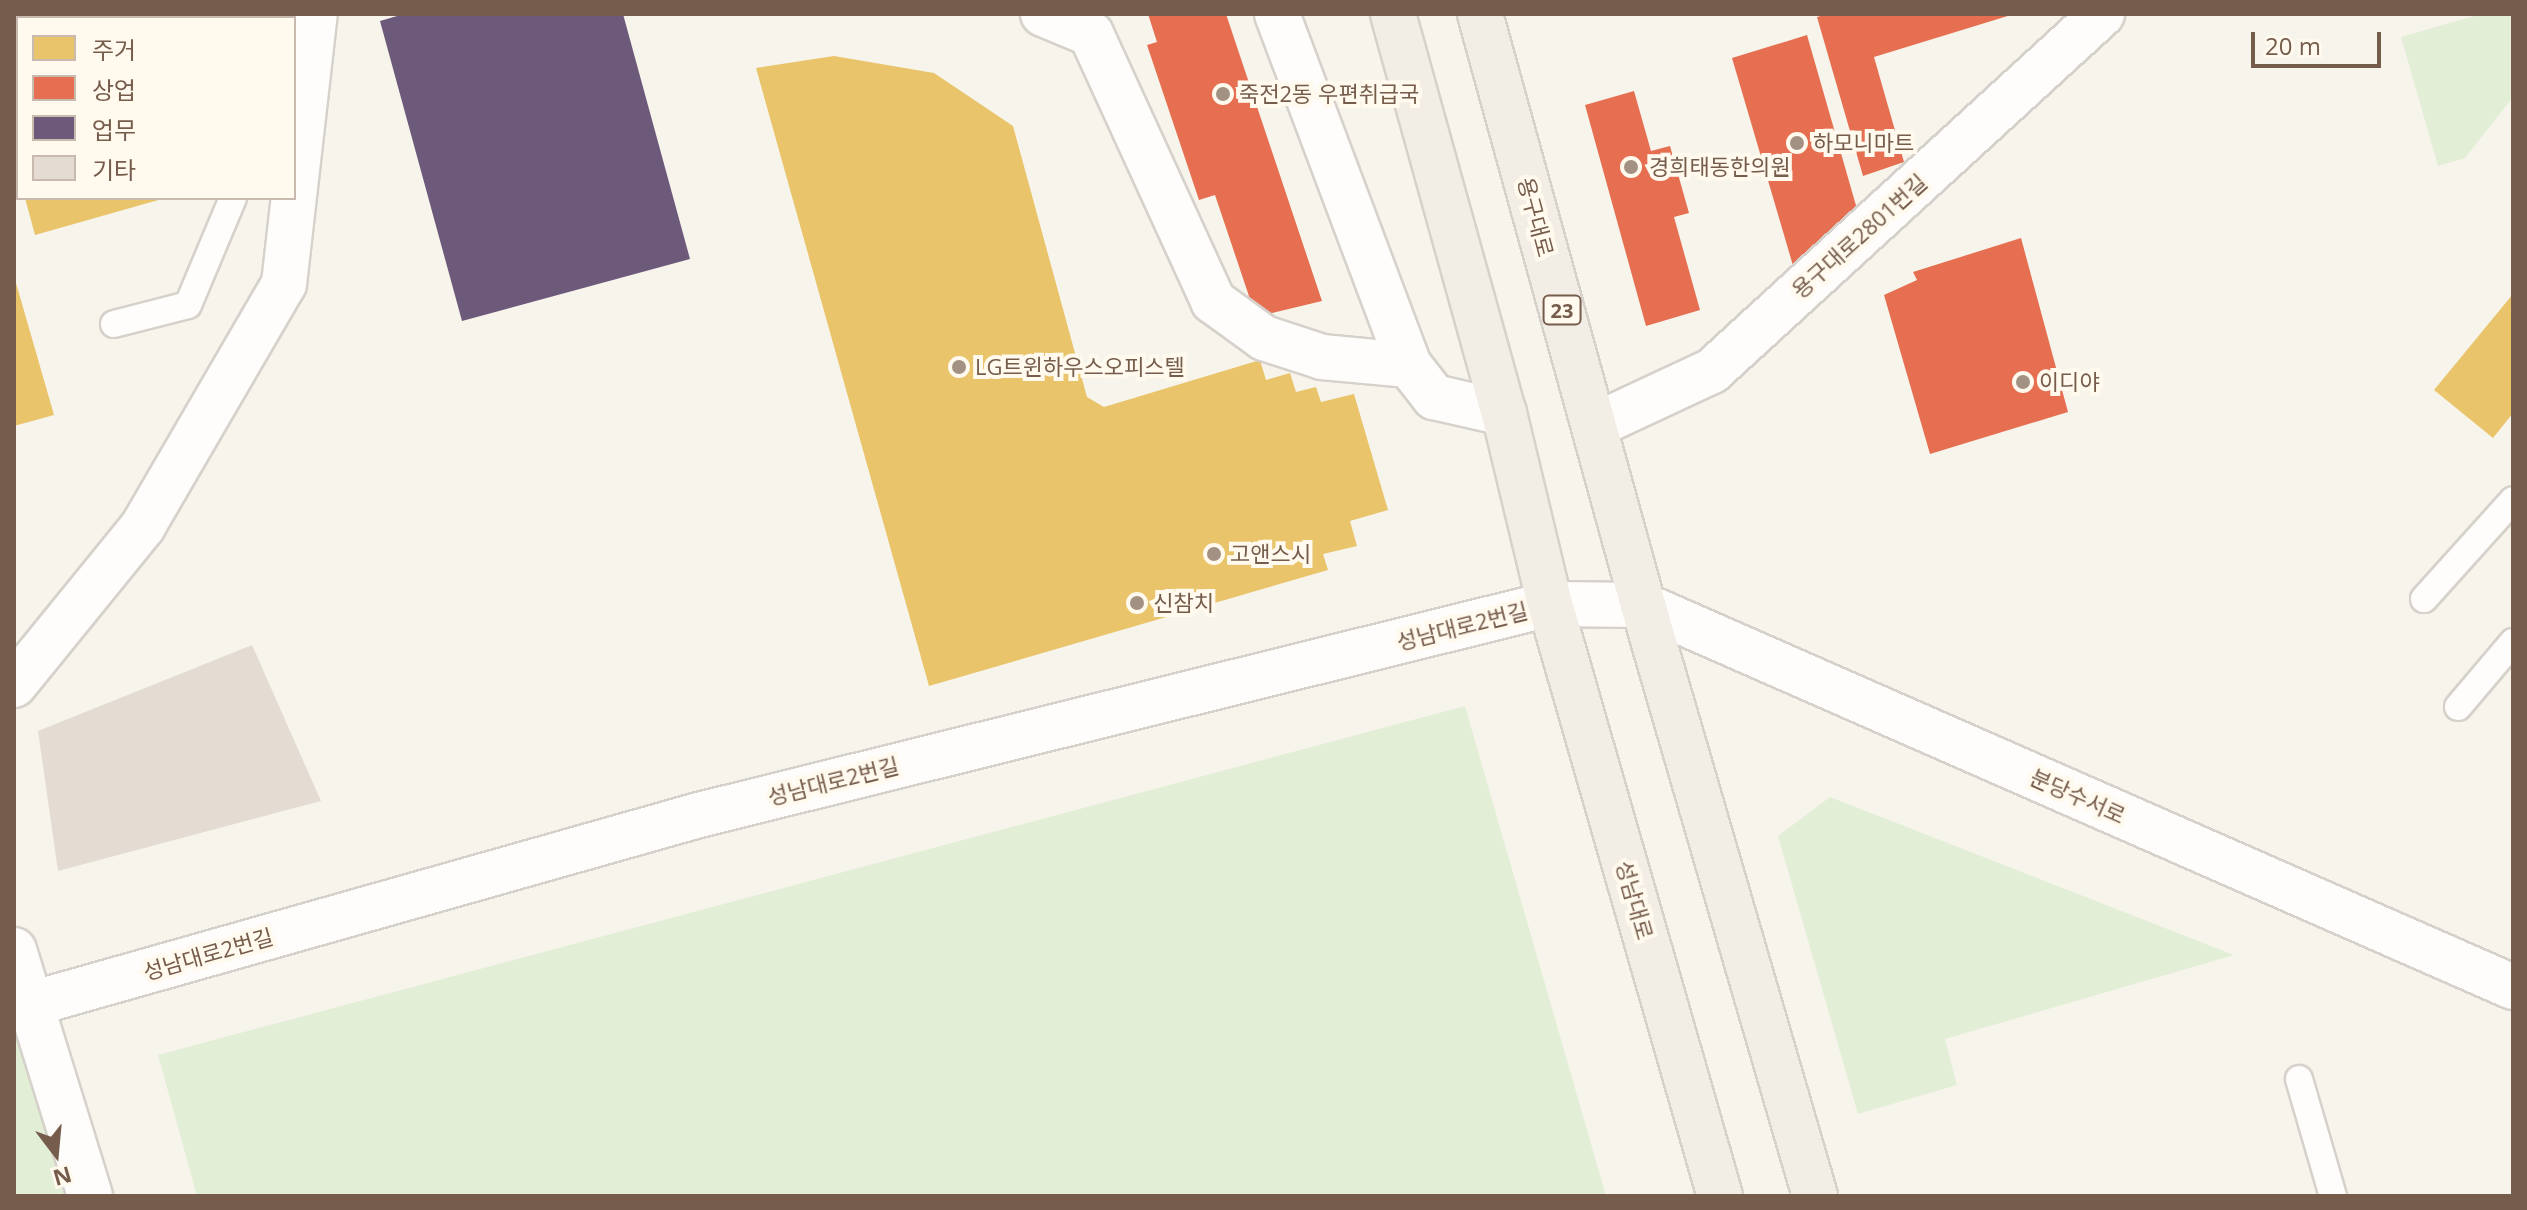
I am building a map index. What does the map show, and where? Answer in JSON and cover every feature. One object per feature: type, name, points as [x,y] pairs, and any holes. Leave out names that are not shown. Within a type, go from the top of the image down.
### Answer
[{"type":"main road","points":[[1393,14],[1504,413],[1550,604]]},
{"type":"main road","name":"용구대로","points":[[1480,14],[1643,605]]},
{"type":"main road","name":"성남대로","points":[[1550,604],[1720,1196]]},
{"type":"main road","points":[[1643,605],[1815,1196]]},
{"type":"street","points":[[296,179],[315,14]]},
{"type":"street","points":[[1043,14],[1091,34],[1213,301],[1264,338],[1322,357],[1409,365]]},
{"type":"street","points":[[1277,14],[1409,365],[1434,397],[1504,413]]},
{"type":"street","name":"용구대로2801번길","points":[[1594,426],[1712,371],[2102,14]]},
{"type":"street","points":[[14,685],[143,526],[284,284],[294,200]]},
{"type":"street","name":"성남대로2번길","points":[[31,1004],[699,815],[1550,604],[1643,605]]},
{"type":"street","name":"분당수서로","points":[[1643,605],[2513,987]]},
{"type":"street","points":[[14,950],[90,1196]]},
{"type":"lane","points":[[114,324],[188,305],[232,200]]},
{"type":"lane","points":[[2424,599],[2513,500]]},
{"type":"lane","points":[[2458,707],[2513,642]]},
{"type":"lane","points":[[2299,1079],[2333,1196]]},
{"type":"green space","points":[[2481,14],[2513,14],[2513,97],[2465,158],[2438,166],[2401,37]]},
{"type":"green space","points":[[1465,706],[1606,1196],[197,1196],[158,1055]]},
{"type":"green space","points":[[1830,797],[2234,955],[1945,1039],[1957,1085],[1858,1114],[1778,836]]},
{"type":"green space","points":[[14,985],[76,1196],[14,1196]]},
{"type":"building: 주거","name":"LG트윈하우스오피스텔","points":[[834,56],[934,73],[1013,126],[1087,397],[1104,407],[1260,360],[1266,380],[1290,373],[1296,392],[1316,387],[1321,402],[1354,394],[1388,510],[1350,521],[1357,546],[1323,554],[1328,570],[929,686],[756,68]]},
{"type":"building: 주거","points":[[26,200],[158,200],[35,235]]},
{"type":"building: 주거","points":[[14,276],[54,415],[14,426]]},
{"type":"building: 주거","points":[[2513,294],[2513,413],[2493,438],[2434,390]]},
{"type":"building: 상업","points":[[1148,14],[1226,14],[1322,301],[1256,317],[1215,195],[1199,200],[1147,45],[1157,42]]},
{"type":"building: 상업","points":[[1828,14],[2011,15],[1874,57],[1904,162],[1863,176],[1817,17]]},
{"type":"building: 상업","points":[[1807,35],[1857,209],[1794,269],[1732,58]]},
{"type":"building: 상업","points":[[1634,91],[1651,151],[1670,146],[1689,213],[1674,217],[1700,310],[1646,326],[1585,105]]},
{"type":"building: 상업","points":[[2021,238],[2068,412],[1930,454],[1884,295],[1917,280],[1913,272]]},
{"type":"building: 업무","points":[[404,14],[623,14],[690,259],[462,321],[380,21]]},
{"type":"building: 기타","points":[[252,645],[321,801],[58,871],[38,731]]},
{"type":"place","name":"죽전2동 우편취급국","points":[[1223,94]]},
{"type":"place","name":"하모니마트","points":[[1797,143]]},
{"type":"place","name":"경희태동한의원","points":[[1631,167]]},
{"type":"place","name":"LG트윈하우스오피스텔","points":[[959,367]]},
{"type":"place","name":"이디야","points":[[2023,382]]},
{"type":"place","name":"고앤스시","points":[[1214,554]]},
{"type":"place","name":"신참치","points":[[1137,603]]}]
